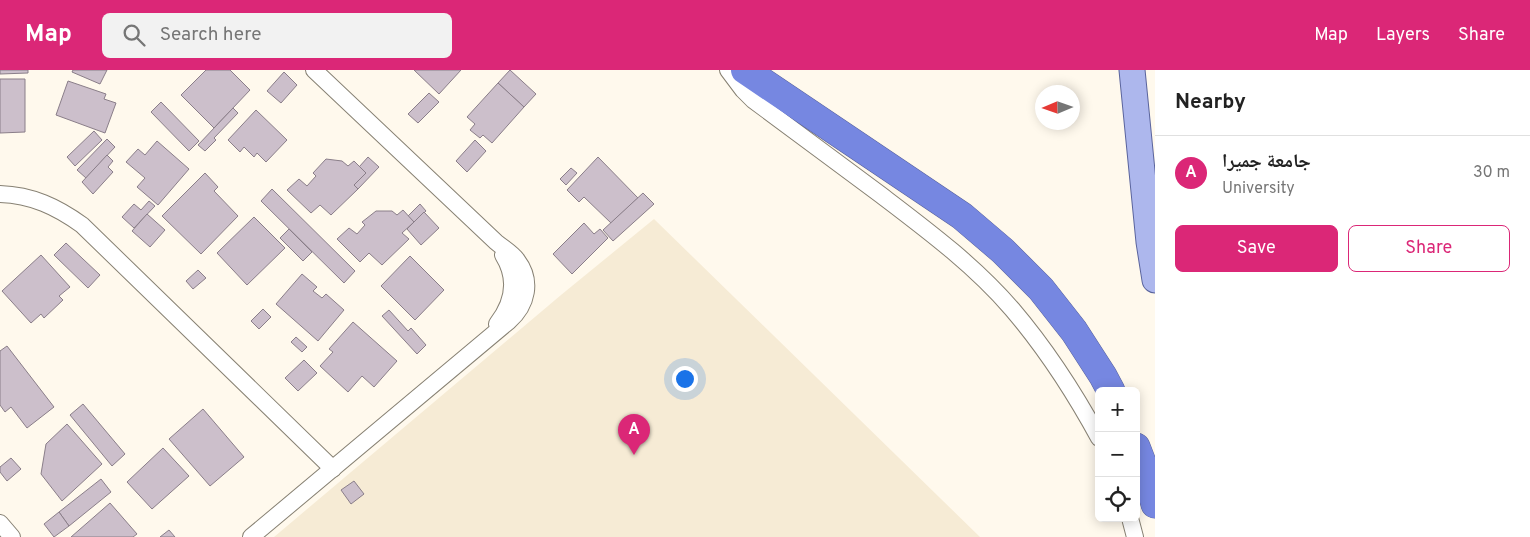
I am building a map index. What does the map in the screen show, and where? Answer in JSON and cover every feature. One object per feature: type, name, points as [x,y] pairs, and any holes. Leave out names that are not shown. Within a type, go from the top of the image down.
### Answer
[{"type":"highway","points":[[745,70],[962,216],[1003,250],[1041,289],[1074,331],[1109,387]]},
{"type":"highway","points":[[1140,457],[1155,504]]},
{"type":"main road","points":[[1132,70],[1149,242],[1155,280]]},
{"type":"street","points":[[251,537],[518,313],[524,303],[526,292],[526,280],[516,259],[314,70]]},
{"type":"street","points":[[728,70],[733,79],[753,100],[923,226],[969,265],[1011,308],[1049,355],[1082,406],[1096,432]]},
{"type":"street","points":[[0,194],[27,197],[47,203],[65,213],[82,226],[333,469]]},
{"type":"street","points":[[1131,522],[1135,537]]},
{"type":"street","points":[[0,523],[12,537]]},
{"type":"shaded area","points":[[654,219],[980,537],[274,537],[561,295]]},
{"type":"building","points":[[0,70],[28,70],[28,73],[0,74]]},
{"type":"building","points":[[73,70],[107,70],[100,84],[72,72]]},
{"type":"building","points":[[206,70],[230,70],[250,90],[214,128],[181,95]]},
{"type":"building","points":[[414,70],[461,70],[439,94]]},
{"type":"building","points":[[510,70],[536,94],[524,107],[498,83]]},
{"type":"building","points":[[284,72],[297,85],[281,103],[267,91]]},
{"type":"building","points":[[0,79],[25,79],[25,132],[0,133]]},
{"type":"building","points":[[68,81],[106,94],[104,99],[116,103],[105,133],[56,115]]},
{"type":"building","points":[[498,83],[524,107],[492,143],[483,135],[480,138],[470,130],[475,124],[467,117]]},
{"type":"building","points":[[429,93],[439,102],[418,123],[408,114]]},
{"type":"building","points":[[161,102],[199,141],[189,151],[151,112]]},
{"type":"building","points":[[233,108],[238,113],[214,138],[216,140],[205,151],[198,145]]},
{"type":"building","points":[[256,110],[287,140],[266,162],[257,153],[254,157],[244,147],[240,152],[228,140]]},
{"type":"building","points":[[94,131],[102,140],[75,166],[67,157]]},
{"type":"building","points":[[107,139],[115,147],[86,178],[77,170]]},
{"type":"building","points":[[475,140],[486,151],[467,172],[456,161]]},
{"type":"building","points":[[157,141],[189,169],[158,205],[137,187],[145,178],[126,162],[138,149],[145,155]]},
{"type":"building","points":[[107,155],[113,161],[108,167],[113,172],[93,194],[82,182]]},
{"type":"building","points":[[368,157],[379,167],[358,189],[354,185],[366,173],[359,167]]},
{"type":"building","points":[[598,157],[638,198],[611,223],[584,197],[579,202],[567,190]]},
{"type":"building","points":[[326,159],[342,161],[348,166],[354,161],[366,173],[354,185],[358,189],[331,215],[320,205],[311,213],[287,190],[299,179],[307,186],[316,176],[313,173]]},
{"type":"building","points":[[571,168],[577,173],[566,185],[560,179]]},
{"type":"building","points":[[205,173],[218,187],[214,191],[238,216],[201,254],[162,216]]},
{"type":"building","points":[[272,189],[355,271],[344,283],[261,201]]},
{"type":"building","points":[[643,193],[654,204],[613,241],[603,230]]},
{"type":"building","points":[[149,201],[155,206],[134,228],[122,217],[134,204],[141,210]]},
{"type":"building","points":[[420,204],[426,211],[414,222],[408,216]]},
{"type":"building","points":[[403,210],[414,222],[402,233],[409,239],[382,265],[369,253],[360,262],[337,239],[349,228],[357,234],[365,225],[362,222],[376,211],[392,211],[397,215]]},
{"type":"building","points":[[424,212],[439,228],[421,245],[407,229]]},
{"type":"building","points":[[147,214],[165,230],[150,247],[132,231]]},
{"type":"building","points":[[254,217],[285,248],[247,285],[217,253]]},
{"type":"building","points":[[584,223],[594,234],[600,229],[608,238],[572,274],[553,254]]},
{"type":"building","points":[[289,229],[312,252],[303,261],[280,238]]},
{"type":"building","points":[[66,243],[100,275],[88,288],[54,255]]},
{"type":"building","points":[[41,255],[70,287],[59,296],[63,300],[44,318],[41,314],[31,323],[2,291]]},
{"type":"building","points":[[410,256],[444,290],[415,320],[381,286]]},
{"type":"building","points":[[198,270],[206,278],[193,289],[186,281]]},
{"type":"building","points":[[302,274],[317,287],[313,291],[322,298],[326,294],[344,310],[318,341],[276,304]]},
{"type":"building","points":[[263,309],[271,317],[259,329],[251,321]]},
{"type":"building","points":[[389,310],[408,331],[411,328],[426,345],[417,354],[382,316]]},
{"type":"building","points":[[353,322],[397,361],[374,387],[362,376],[348,392],[320,366],[333,352],[329,349]]},
{"type":"building","points":[[296,337],[307,347],[302,352],[291,342]]},
{"type":"building","points":[[7,346],[54,407],[27,428],[11,407],[5,412],[0,405],[0,351]]},
{"type":"building","points":[[304,360],[317,373],[298,391],[285,378]]},
{"type":"building","points":[[83,404],[125,454],[112,466],[70,415]]},
{"type":"building","points":[[203,409],[244,457],[210,486],[169,439]]},
{"type":"building","points":[[67,424],[102,464],[62,501],[41,474],[46,444]]},
{"type":"building","points":[[163,448],[189,476],[152,509],[127,482]]},
{"type":"building","points":[[11,458],[21,469],[7,481],[0,472],[0,467]]},
{"type":"building","points":[[101,479],[111,492],[69,526],[59,512]]},
{"type":"building","points":[[354,481],[364,494],[351,504],[341,490]]},
{"type":"building","points":[[110,503],[137,534],[133,537],[71,537]]},
{"type":"building","points":[[59,512],[69,526],[54,537],[44,524]]},
{"type":"building","points":[[169,530],[175,537],[160,537]]},
{"type":"place","name":"جامعة جميرا","points":[[634,455]]}]
